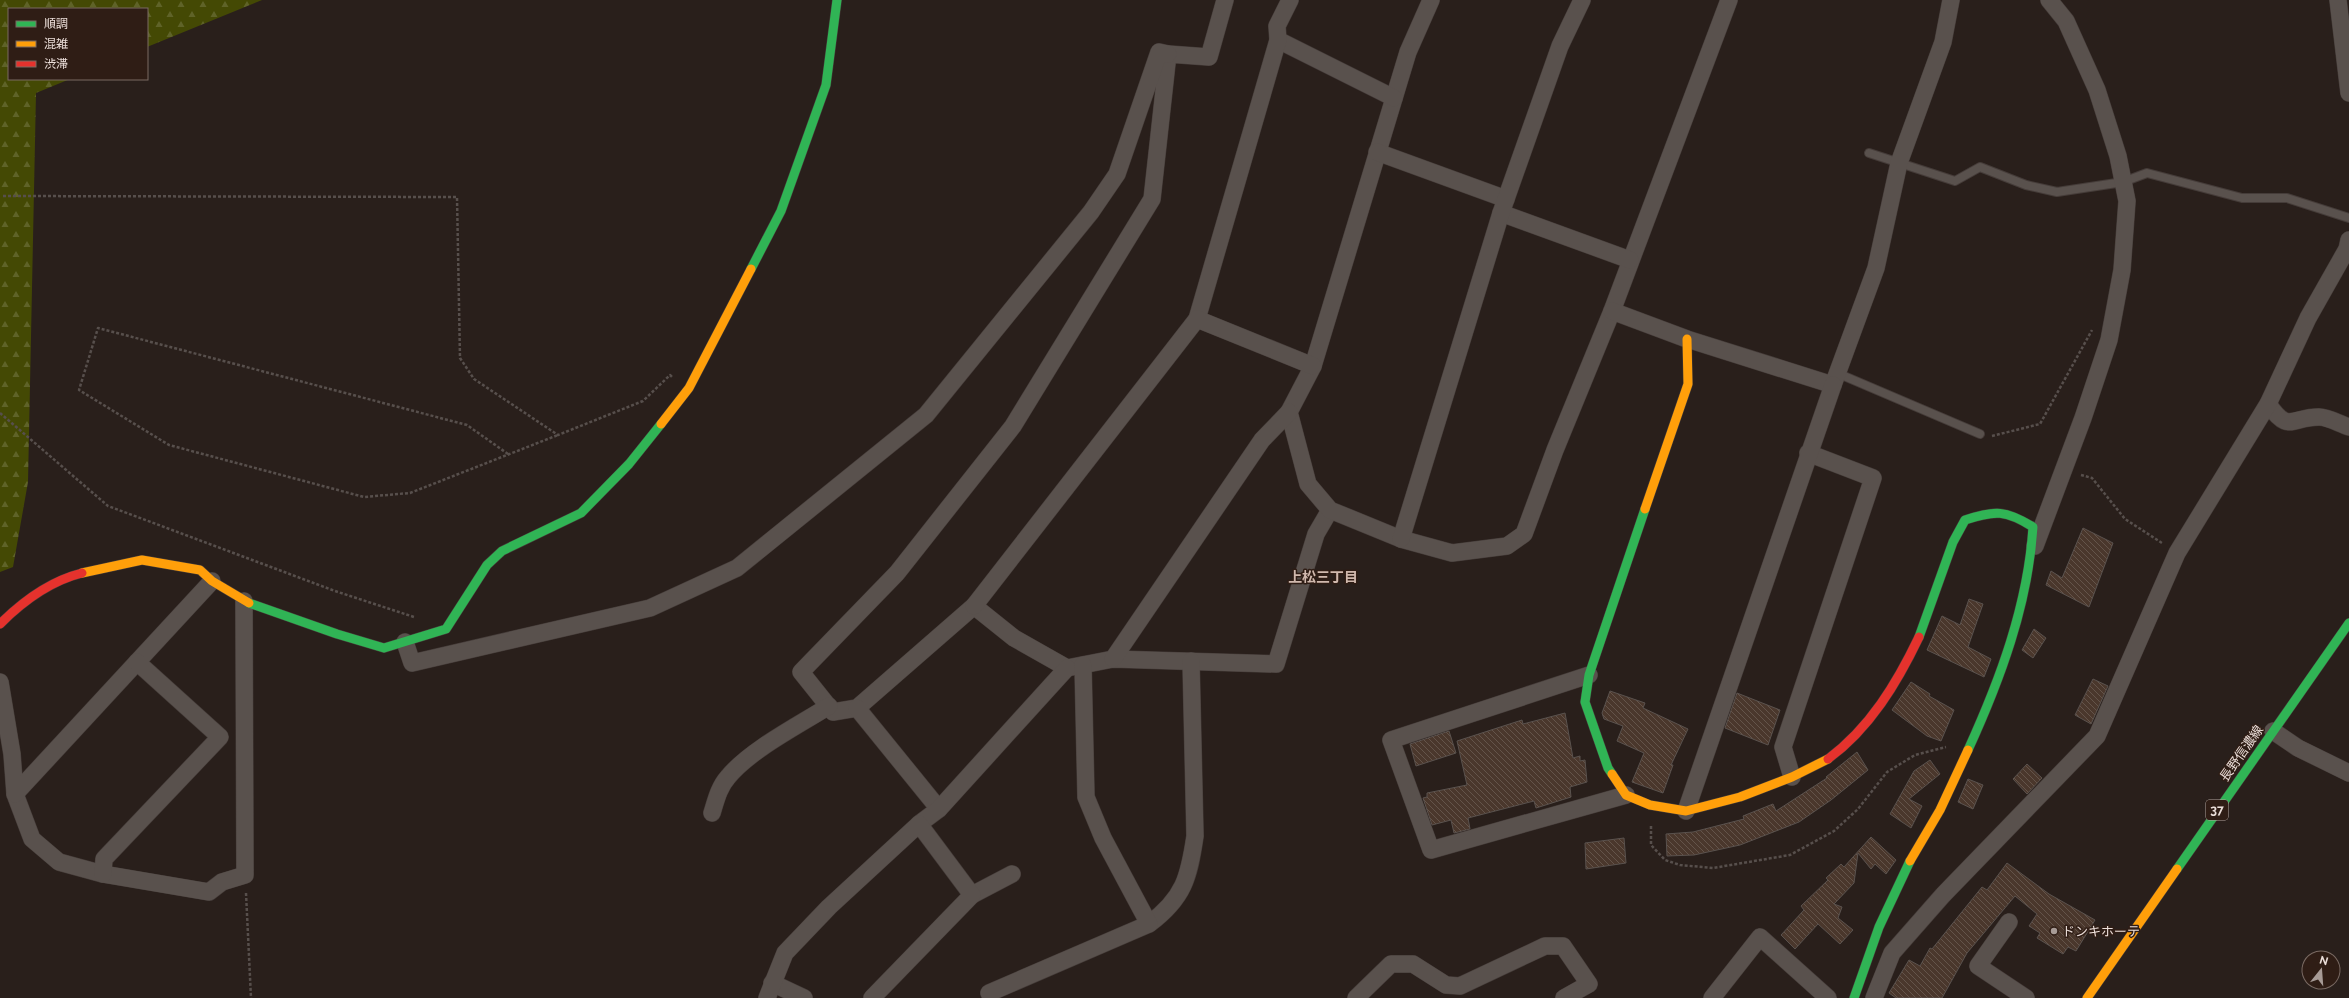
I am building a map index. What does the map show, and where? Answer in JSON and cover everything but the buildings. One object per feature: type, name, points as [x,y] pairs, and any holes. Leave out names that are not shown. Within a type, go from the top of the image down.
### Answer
[{"type":"street","points":[[0,624],[19,605],[34,594],[75,575],[142,560],[200,570],[212,581],[244,601],[338,634],[384,648],[446,630],[487,565],[502,551],[581,513],[629,464],[689,388],[781,211],[826,85],[836,0]]},
{"type":"street","points":[[405,642],[412,663],[650,608],[737,568],[926,414],[1091,212],[1117,174],[1159,52],[1209,57],[1225,0]]},
{"type":"street","points":[[1168,54],[1152,199],[1013,426],[897,573],[801,672],[833,712],[857,708],[974,606],[1197,319],[1278,40],[1277,26],[1290,0]]},
{"type":"street","points":[[1113,659],[1262,440],[1289,412],[1313,366],[1408,52],[1431,0]]},
{"type":"street","points":[[1401,539],[1504,206],[1560,46],[1582,0]]},
{"type":"street","points":[[1289,412],[1308,484],[1330,510],[1401,539],[1452,553],[1507,546],[1524,534],[1554,450],[1612,311],[1729,0]]},
{"type":"street","points":[[1686,811],[1808,453],[1876,268],[1899,163],[1943,42],[1950,0]]},
{"type":"street","points":[[1854,998],[1879,927],[1902,874],[1940,810],[1969,748],[2013,638],[2031,556],[2083,418],[2109,340],[2115,311],[2122,270],[2127,201],[2118,156],[2097,90],[2066,21],[2049,0]]},
{"type":"street","points":[[2338,0],[2349,93]]},
{"type":"street","points":[[1278,40],[1394,98]]},
{"type":"street","points":[[1377,152],[1630,260]]},
{"type":"street","points":[[1874,998],[1892,953],[1943,895],[2097,736],[2177,553],[2268,404],[2308,318],[2347,249],[2349,240]]},
{"type":"street","points":[[1612,311],[1687,339],[1835,379]]},
{"type":"street","points":[[1197,319],[1313,366]]},
{"type":"street","points":[[1687,339],[1688,384],[1589,675],[1585,702],[1608,768],[1626,795],[1650,805],[1686,811],[1740,797],[1792,777],[1829,758],[1870,720],[1902,673],[1919,637],[1953,542],[1965,520],[1994,511],[2016,516],[2033,527],[2031,556]]},
{"type":"street","points":[[2268,404],[2278,419],[2289,422],[2320,417],[2349,427]]},
{"type":"street","points":[[1792,777],[1783,747],[1873,478],[1808,453]]},
{"type":"street","points":[[804,998],[769,991],[785,953],[829,907],[920,824],[939,809],[1075,667],[1113,659],[1191,660],[1276,664],[1316,534],[1330,510]]},
{"type":"street","points":[[15,794],[212,581]]},
{"type":"street","points":[[0,682],[12,754],[15,794],[32,839],[59,862],[103,874],[209,892],[222,882],[245,875],[244,601]]},
{"type":"street","points":[[974,606],[1014,638],[1075,667]]},
{"type":"street","name":"長野信濃線","points":[[2087,998],[2349,623]]},
{"type":"street","points":[[990,993],[1149,924],[1168,910],[1183,888],[1191,862],[1195,836],[1191,660]]},
{"type":"street","points":[[103,874],[104,859],[220,737],[137,662]]},
{"type":"street","points":[[1075,667],[1086,797],[1103,838],[1149,924]]},
{"type":"street","points":[[1589,675],[1391,740],[1431,850],[1626,795]]},
{"type":"street","points":[[712,813],[718,794],[728,776],[772,742],[828,706]]},
{"type":"street","points":[[857,708],[939,809]]},
{"type":"street","points":[[2273,731],[2298,748],[2349,773]]},
{"type":"street","points":[[920,824],[972,895]]},
{"type":"street","points":[[872,998],[972,895],[1012,874]]},
{"type":"street","points":[[2009,922],[1978,966],[2026,998]]},
{"type":"street","points":[[1712,998],[1760,937],[1828,998]]},
{"type":"street","points":[[1356,998],[1391,964],[1413,964],[1446,985],[1460,986],[1545,946],[1563,946],[1589,984],[1564,998]]},
{"type":"lane","points":[[1869,153],[1955,181],[1980,167],[2026,185],[2057,192],[2123,182],[2147,173],[2242,198],[2287,198],[2349,218]]},
{"type":"lane","points":[[1835,379],[1980,434]]},
{"type":"path","points":[[3,196],[457,198],[460,358],[474,379],[558,435]]},
{"type":"path","points":[[1980,434],[1988,437],[2040,424],[2103,310],[2115,311]]},
{"type":"path","points":[[508,454],[467,425],[98,328],[79,390],[169,445],[364,497],[410,493],[558,435],[643,401],[670,375],[689,388]]},
{"type":"path","points":[[0,413],[108,506],[335,591],[416,618]]},
{"type":"path","points":[[2080,475],[2092,478],[2125,519],[2177,553]]},
{"type":"path","points":[[1650,805],[1651,845],[1665,860],[1680,865],[1713,868],[1790,855],[1834,831],[1858,809],[1887,772],[1915,755],[1943,747],[1969,748]]},
{"type":"path","points":[[245,875],[251,998]]},
{"type":"green space","points":[[0,0],[262,0],[148,47],[148,8],[8,8],[8,80],[68,80],[36,93],[28,482],[13,567],[0,572]]},
{"type":"traffic: fast","points":[[751,269],[781,211],[826,85],[837,0]]},
{"type":"traffic: fast","points":[[249,603],[337,634],[384,648],[446,629],[487,565],[502,551],[581,513],[629,464],[661,424]]},
{"type":"traffic: fast","points":[[1612,774],[1608,768],[1585,702],[1589,675],[1645,509]]},
{"type":"traffic: fast","points":[[1919,637],[1953,542],[1965,520],[1984,514],[2000,513],[2015,517],[2033,527],[2025,585],[2011,642],[1991,697],[1968,750]]},
{"type":"traffic: fast","points":[[2177,869],[2349,623]]},
{"type":"traffic: fast","points":[[1854,998],[1879,927],[1910,861]]},
{"type":"traffic: slow","points":[[661,424],[689,388],[751,269]]},
{"type":"traffic: slow","points":[[1645,509],[1688,384],[1687,339]]},
{"type":"traffic: slow","points":[[82,573],[142,560],[200,570],[212,581],[249,603]]},
{"type":"traffic: slow","points":[[1910,861],[1940,810],[1968,750]]},
{"type":"traffic: slow","points":[[1612,774],[1626,795],[1650,805],[1686,811],[1740,797],[1792,777],[1828,759]]},
{"type":"traffic: slow","points":[[2087,998],[2177,869]]},
{"type":"traffic: jam","points":[[0,624],[18,607],[38,593],[59,581],[82,573]]},
{"type":"traffic: jam","points":[[1828,759],[1857,733],[1881,704],[1892,688],[1919,637]]},
{"type":"place","name":"ドンキホーテ","points":[[2054,931]]},
{"type":"district","name":"上松三丁目","points":[[1323,577]]}]
